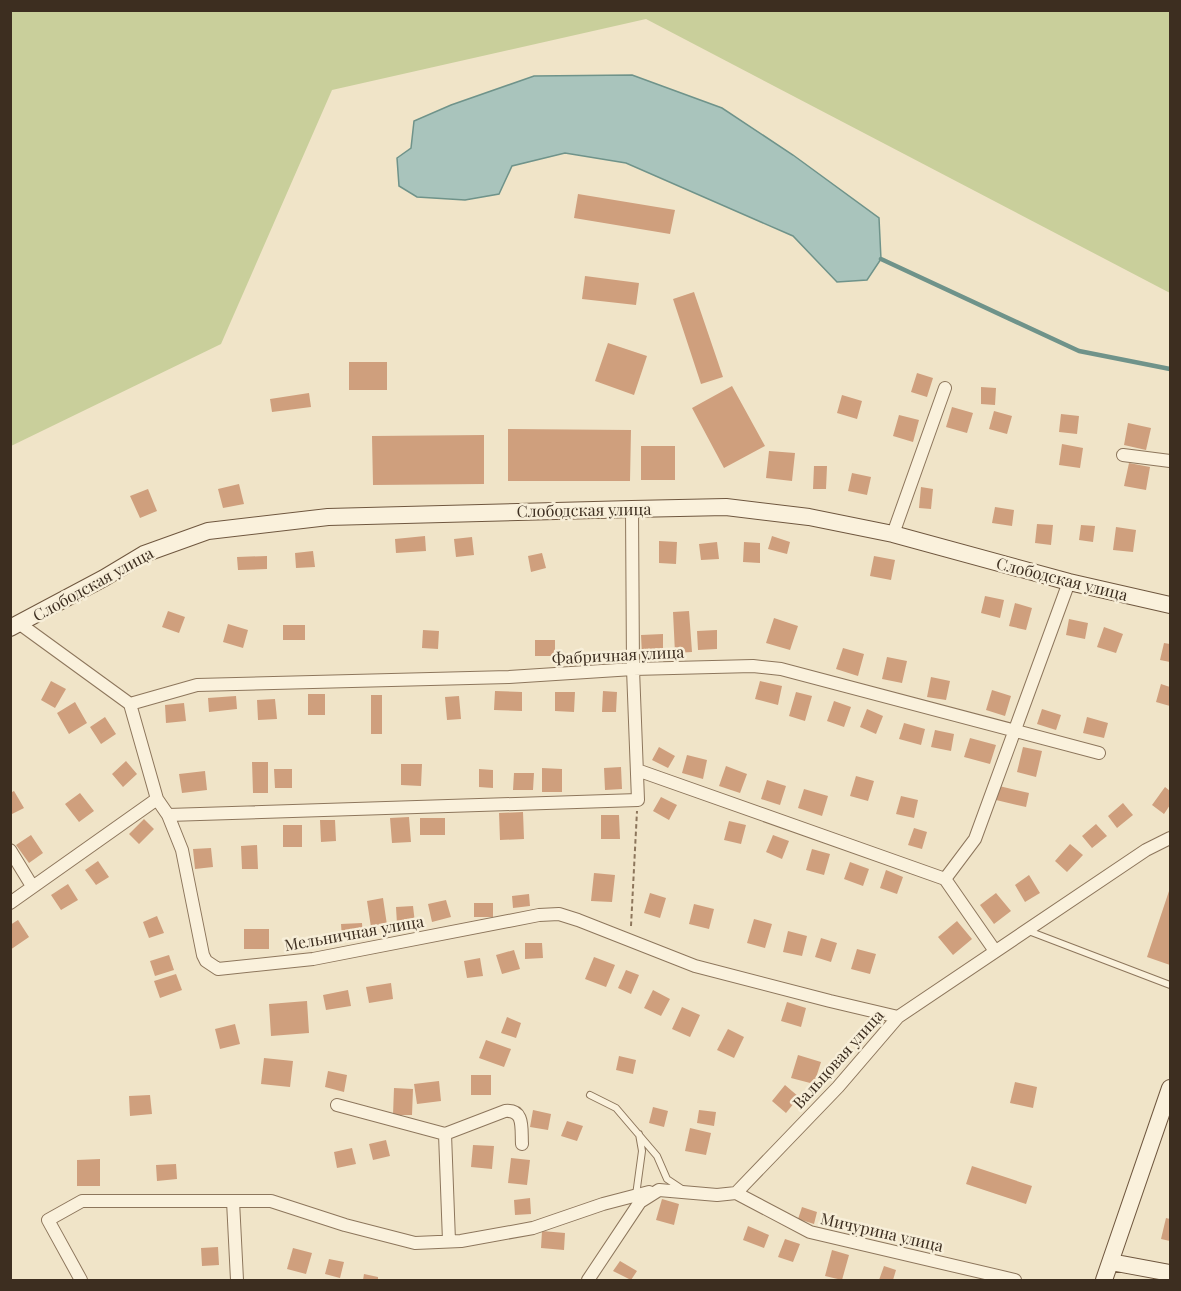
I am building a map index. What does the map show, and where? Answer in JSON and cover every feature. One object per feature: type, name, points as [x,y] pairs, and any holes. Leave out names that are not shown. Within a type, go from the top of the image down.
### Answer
[{"type":"street","points":[[893,534],[945,388]]},
{"type":"street","points":[[1124,455],[1170,461]]},
{"type":"street","name":"Слободская улица","points":[[15,626],[144,554],[208,531],[328,517],[726,507],[809,517],[893,534],[1069,582],[1170,605]]},
{"type":"street","points":[[168,815],[638,800],[633,669],[632,509]]},
{"type":"street","points":[[945,879],[975,839],[1069,582]]},
{"type":"street","points":[[15,626],[130,704]]},
{"type":"street","name":"Фабричная улица","points":[[130,704],[197,685],[509,677],[633,669],[753,666],[781,669],[1099,753]]},
{"type":"street","name":"Мельничная улица","points":[[130,704],[157,799],[168,815],[182,850],[203,955],[206,961],[218,969],[314,959],[539,915],[559,914],[695,966],[898,1017]]},
{"type":"street","points":[[637,770],[945,879],[995,951]]},
{"type":"street","points":[[10,903],[157,799]]},
{"type":"street","name":"Вальцовая улица","points":[[736,1193],[838,1087],[898,1017],[1146,850],[1170,838]]},
{"type":"street","points":[[10,850],[32,886]]},
{"type":"street","points":[[1104,1281],[1169,1097]]},
{"type":"street","points":[[337,1105],[445,1134],[512,1110],[520,1116],[522,1144]]},
{"type":"street","points":[[445,1134],[449,1241]]},
{"type":"street","points":[[81,1281],[48,1220],[82,1201],[271,1202],[345,1225],[416,1243],[449,1241],[533,1228],[603,1204],[659,1190],[717,1195],[736,1193]]},
{"type":"street","points":[[588,1281],[640,1202],[659,1190]]},
{"type":"street","name":"Мичурина улица","points":[[736,1193],[810,1232],[1015,1281]]},
{"type":"street","points":[[233,1201],[237,1281]]},
{"type":"street","points":[[1111,1262],[1170,1273]]},
{"type":"street","name":"Мичурина улица","points":[[959,1266],[962,1281]]},
{"type":"lane","points":[[1026,930],[1170,985]]},
{"type":"lane","points":[[590,1095],[616,1108],[657,1156],[668,1179],[685,1191]]},
{"type":"lane","points":[[636,1196],[642,1151],[639,1134]]},
{"type":"path","points":[[630,940],[638,800]]},
{"type":"green space","points":[[11,10],[1170,11],[1170,293],[646,19],[332,90],[221,344],[11,446]]},
{"type":"water","points":[[632,75],[722,108],[793,155],[879,218],[881,259],[867,280],[837,282],[793,236],[626,163],[565,153],[512,166],[499,194],[465,200],[417,197],[399,186],[397,158],[411,148],[414,121],[451,105],[534,76]]},
{"type":"building","points":[[578,194],[675,210],[670,234],[574,218]]},
{"type":"building","points":[[585,276],[639,283],[636,305],[582,299]]},
{"type":"building","points":[[694,292],[723,377],[701,384],[673,299]]},
{"type":"building","points":[[608,343],[647,356],[634,395],[595,381]]},
{"type":"building","points":[[349,362],[387,362],[387,390],[349,390]]},
{"type":"building","points":[[917,373],[933,378],[927,397],[911,392]]},
{"type":"building","points":[[732,386],[765,446],[724,468],[692,408]]},
{"type":"building","points":[[981,387],[996,388],[995,405],[981,404]]},
{"type":"building","points":[[309,393],[311,407],[272,412],[270,399]]},
{"type":"building","points":[[842,395],[862,401],[857,419],[837,413]]},
{"type":"building","points":[[952,407],[973,413],[967,433],[946,427]]},
{"type":"building","points":[[994,411],[1012,416],[1007,434],[989,429]]},
{"type":"building","points":[[1061,414],[1079,416],[1077,434],[1059,432]]},
{"type":"building","points":[[899,415],[919,420],[913,442],[893,436]]},
{"type":"building","points":[[1128,423],[1151,428],[1146,450],[1124,445]]},
{"type":"building","points":[[508,429],[631,430],[630,481],[508,481]]},
{"type":"building","points":[[484,435],[484,484],[373,485],[372,436]]},
{"type":"building","points":[[1062,444],[1083,448],[1080,468],[1059,465]]},
{"type":"building","points":[[641,446],[675,446],[675,480],[641,480]]},
{"type":"building","points":[[769,451],[795,453],[792,481],[766,478]]},
{"type":"building","points":[[1129,463],[1150,467],[1146,490],[1124,486]]},
{"type":"building","points":[[814,466],[827,466],[826,489],[813,489]]},
{"type":"building","points":[[852,473],[871,477],[867,495],[848,491]]},
{"type":"building","points":[[239,484],[244,504],[223,508],[218,489]]},
{"type":"building","points":[[921,487],[933,489],[931,509],[919,508]]},
{"type":"building","points":[[148,489],[157,511],[140,518],[130,496]]},
{"type":"building","points":[[995,507],[1014,510],[1012,526],[992,523]]},
{"type":"building","points":[[1037,524],[1053,525],[1051,545],[1035,543]]},
{"type":"building","points":[[1081,525],[1095,526],[1093,542],[1079,540]]},
{"type":"building","points":[[1116,527],[1136,530],[1133,552],[1113,550]]},
{"type":"building","points":[[425,536],[426,551],[396,553],[395,539]]},
{"type":"building","points":[[772,536],[790,542],[787,554],[768,549]]},
{"type":"building","points":[[472,537],[474,555],[456,557],[454,539]]},
{"type":"building","points":[[659,541],[677,542],[676,564],[659,563]]},
{"type":"building","points":[[717,542],[719,559],[701,560],[699,544]]},
{"type":"building","points":[[744,542],[760,543],[760,563],[743,562]]},
{"type":"building","points":[[313,551],[315,567],[296,568],[295,553]]},
{"type":"building","points":[[542,553],[546,568],[531,572],[528,556]]},
{"type":"building","points":[[267,556],[267,569],[238,570],[237,557]]},
{"type":"building","points":[[874,556],[895,560],[891,580],[870,576]]},
{"type":"building","points":[[985,596],[1004,600],[1000,618],[981,613]]},
{"type":"building","points":[[1015,603],[1032,608],[1026,630],[1009,626]]},
{"type":"building","points":[[168,611],[185,617],[179,633],[162,627]]},
{"type":"building","points":[[689,611],[692,652],[675,653],[673,612]]},
{"type":"building","points":[[774,618],[798,626],[790,650],[766,643]]},
{"type":"building","points":[[1069,619],[1088,623],[1085,639],[1066,635]]},
{"type":"building","points":[[228,624],[248,630],[243,648],[223,642]]},
{"type":"building","points":[[283,625],[305,625],[305,640],[283,640]]},
{"type":"building","points":[[1104,627],[1123,634],[1116,653],[1097,647]]},
{"type":"building","points":[[423,630],[439,631],[438,649],[422,648]]},
{"type":"building","points":[[717,630],[717,649],[698,650],[697,631]]},
{"type":"building","points":[[663,634],[663,654],[642,655],[641,635]]},
{"type":"building","points":[[535,640],[555,640],[555,656],[535,656]]},
{"type":"building","points":[[1164,643],[1170,644],[1170,662],[1160,660]]},
{"type":"building","points":[[843,648],[864,654],[858,676],[836,669]]},
{"type":"building","points":[[887,657],[907,661],[902,683],[882,679]]},
{"type":"building","points":[[931,677],[950,681],[946,700],[927,697]]},
{"type":"building","points":[[51,681],[66,689],[55,708],[41,700]]},
{"type":"building","points":[[760,681],[782,686],[778,705],[755,699]]},
{"type":"building","points":[[1161,684],[1170,687],[1170,706],[1156,702]]},
{"type":"building","points":[[992,690],[1011,696],[1005,716],[986,710]]},
{"type":"building","points":[[495,691],[522,692],[522,711],[494,710]]},
{"type":"building","points":[[603,691],[617,692],[616,712],[602,712]]},
{"type":"building","points":[[555,692],[575,692],[574,712],[555,711]]},
{"type":"building","points":[[796,692],[812,696],[805,721],[789,716]]},
{"type":"building","points":[[308,694],[325,694],[325,715],[308,715]]},
{"type":"building","points":[[371,695],[382,695],[382,734],[371,734]]},
{"type":"building","points":[[236,696],[237,709],[209,712],[208,698]]},
{"type":"building","points":[[459,696],[461,719],[447,720],[445,697]]},
{"type":"building","points":[[275,699],[277,719],[258,720],[257,700]]},
{"type":"building","points":[[834,701],[851,707],[844,727],[827,721]]},
{"type":"building","points":[[75,702],[87,723],[69,734],[57,713]]},
{"type":"building","points":[[184,703],[186,721],[166,723],[165,705]]},
{"type":"building","points":[[867,709],[883,716],[876,734],[860,727]]},
{"type":"building","points":[[1042,709],[1061,715],[1056,730],[1037,724]]},
{"type":"building","points":[[105,717],[116,734],[101,744],[90,727]]},
{"type":"building","points":[[1087,717],[1108,723],[1104,738],[1083,733]]},
{"type":"building","points":[[904,723],[925,729],[921,745],[899,739]]},
{"type":"building","points":[[935,730],[954,734],[951,751],[931,747]]},
{"type":"building","points":[[970,738],[996,745],[990,764],[964,757]]},
{"type":"building","points":[[659,747],[675,756],[668,768],[652,760]]},
{"type":"building","points":[[1023,747],[1042,751],[1036,777],[1017,772]]},
{"type":"building","points":[[687,755],[707,760],[703,779],[682,773]]},
{"type":"building","points":[[126,761],[137,774],[123,787],[112,774]]},
{"type":"building","points":[[252,762],[268,762],[268,793],[253,793]]},
{"type":"building","points":[[401,764],[422,764],[421,786],[401,785]]},
{"type":"building","points":[[726,766],[747,774],[740,793],[719,786]]},
{"type":"building","points":[[621,767],[622,789],[605,790],[604,768]]},
{"type":"building","points":[[542,768],[562,769],[562,792],[542,792]]},
{"type":"building","points":[[274,769],[292,769],[292,788],[275,788]]},
{"type":"building","points":[[479,769],[493,770],[493,788],[479,787]]},
{"type":"building","points":[[205,771],[207,790],[182,793],[179,774]]},
{"type":"building","points":[[514,773],[534,773],[533,790],[513,790]]},
{"type":"building","points":[[856,776],[874,781],[868,801],[850,796]]},
{"type":"building","points":[[767,780],[786,786],[780,805],[761,799]]},
{"type":"building","points":[[999,786],[1029,793],[1026,807],[996,800]]},
{"type":"building","points":[[1165,787],[1170,791],[1170,805],[1164,814],[1152,805]]},
{"type":"building","points":[[804,789],[828,796],[822,816],[798,808]]},
{"type":"building","points":[[14,791],[24,808],[10,815],[10,793]]},
{"type":"building","points":[[80,793],[94,811],[79,822],[65,804]]},
{"type":"building","points":[[901,796],[918,800],[914,818],[896,814]]},
{"type":"building","points":[[661,797],[677,805],[669,820],[653,811]]},
{"type":"building","points":[[1123,803],[1133,815],[1117,828],[1108,816]]},
{"type":"building","points":[[523,812],[524,839],[500,840],[499,813]]},
{"type":"building","points":[[601,815],[619,815],[620,839],[601,839]]},
{"type":"building","points":[[409,817],[411,842],[392,843],[390,818]]},
{"type":"building","points":[[420,818],[445,818],[445,835],[420,835]]},
{"type":"building","points":[[144,819],[154,829],[139,844],[129,834]]},
{"type":"building","points":[[320,820],[335,820],[336,841],[321,842]]},
{"type":"building","points":[[729,821],[746,825],[741,844],[724,840]]},
{"type":"building","points":[[1096,824],[1107,836],[1092,848],[1082,836]]},
{"type":"building","points":[[283,825],[302,825],[302,847],[283,847]]},
{"type":"building","points":[[914,828],[927,832],[922,849],[908,845]]},
{"type":"building","points":[[31,835],[43,853],[29,863],[16,845]]},
{"type":"building","points":[[773,835],[789,841],[782,859],[766,852]]},
{"type":"building","points":[[1070,844],[1083,855],[1067,872],[1055,861]]},
{"type":"building","points":[[257,845],[258,869],[242,869],[241,846]]},
{"type":"building","points":[[211,848],[213,867],[195,869],[193,849]]},
{"type":"building","points":[[812,849],[830,854],[824,875],[806,870]]},
{"type":"building","points":[[98,861],[109,877],[96,885],[85,870]]},
{"type":"building","points":[[850,862],[869,869],[863,886],[844,879]]},
{"type":"building","points":[[886,870],[903,877],[897,894],[880,888]]},
{"type":"building","points":[[594,873],[615,875],[612,902],[591,901]]},
{"type":"building","points":[[1029,875],[1040,893],[1025,902],[1015,885]]},
{"type":"building","points":[[68,884],[78,900],[61,910],[51,895]]},
{"type":"building","points":[[1170,888],[1170,965],[1147,957]]},
{"type":"building","points":[[650,893],[666,898],[660,918],[644,913]]},
{"type":"building","points":[[996,893],[1011,911],[994,924],[980,905]]},
{"type":"building","points":[[529,894],[530,906],[513,908],[512,896]]},
{"type":"building","points":[[383,898],[387,925],[371,927],[367,901]]},
{"type":"building","points":[[446,900],[451,917],[432,922],[428,904]]},
{"type":"building","points":[[474,903],[493,903],[493,917],[474,917]]},
{"type":"building","points":[[694,904],[714,909],[709,929],[689,924]]},
{"type":"building","points":[[413,906],[415,923],[397,924],[396,907]]},
{"type":"building","points":[[157,916],[164,933],[149,938],[143,922]]},
{"type":"building","points":[[754,919],[772,924],[765,948],[747,943]]},
{"type":"building","points":[[18,920],[29,937],[10,950],[10,925]]},
{"type":"building","points":[[957,921],[972,939],[953,955],[938,937]]},
{"type":"building","points":[[362,923],[363,938],[342,939],[341,924]]},
{"type":"building","points":[[244,929],[269,929],[269,949],[244,949]]},
{"type":"building","points":[[788,931],[807,936],[802,956],[783,952]]},
{"type":"building","points":[[821,938],[837,943],[831,962],[815,957]]},
{"type":"building","points":[[525,943],[542,943],[543,958],[525,959]]},
{"type":"building","points":[[857,949],[876,954],[870,974],[851,969]]},
{"type":"building","points":[[514,950],[520,969],[502,974],[496,955]]},
{"type":"building","points":[[169,955],[174,970],[155,976],[150,961]]},
{"type":"building","points":[[594,957],[615,965],[606,987],[585,979]]},
{"type":"building","points":[[480,958],[483,976],[467,978],[464,961]]},
{"type":"building","points":[[626,970],[639,975],[631,994],[618,988]]},
{"type":"building","points":[[176,974],[182,990],[160,998],[154,981]]},
{"type":"building","points":[[391,983],[393,999],[369,1003],[366,987]]},
{"type":"building","points":[[348,990],[351,1006],[326,1010],[323,995]]},
{"type":"building","points":[[653,990],[670,999],[661,1016],[644,1008]]},
{"type":"building","points":[[307,1001],[309,1033],[271,1036],[269,1004]]},
{"type":"building","points":[[787,1002],[806,1008],[801,1027],[781,1021]]},
{"type":"building","points":[[682,1007],[700,1015],[690,1037],[672,1029]]},
{"type":"building","points":[[507,1017],[521,1023],[516,1038],[501,1033]]},
{"type":"building","points":[[235,1024],[240,1044],[220,1049],[215,1029]]},
{"type":"building","points":[[728,1029],[744,1037],[734,1058],[717,1050]]},
{"type":"building","points":[[486,1040],[511,1049],[504,1067],[479,1058]]},
{"type":"building","points":[[798,1055],[821,1062],[814,1084],[791,1078]]},
{"type":"building","points":[[619,1056],[636,1060],[633,1074],[616,1070]]},
{"type":"building","points":[[264,1058],[293,1061],[290,1087],[261,1084]]},
{"type":"building","points":[[328,1071],[347,1075],[344,1092],[325,1087]]},
{"type":"building","points":[[471,1075],[491,1075],[491,1095],[471,1095]]},
{"type":"building","points":[[439,1081],[441,1101],[417,1104],[414,1084]]},
{"type":"building","points":[[1015,1082],[1037,1087],[1033,1108],[1010,1103]]},
{"type":"building","points":[[785,1085],[799,1097],[786,1113],[772,1101]]},
{"type":"building","points":[[394,1088],[413,1089],[412,1115],[393,1115]]},
{"type":"building","points":[[150,1095],[152,1114],[130,1116],[129,1096]]},
{"type":"building","points":[[653,1107],[668,1111],[664,1127],[649,1123]]},
{"type":"building","points":[[533,1110],[551,1114],[548,1130],[530,1127]]},
{"type":"building","points":[[699,1110],[716,1112],[714,1126],[697,1123]]},
{"type":"building","points":[[567,1121],[583,1126],[577,1141],[561,1136]]},
{"type":"building","points":[[690,1128],[711,1133],[706,1155],[685,1151]]},
{"type":"building","points":[[386,1140],[390,1156],[373,1160],[369,1144]]},
{"type":"building","points":[[473,1145],[494,1146],[492,1169],[471,1167]]},
{"type":"building","points":[[352,1148],[356,1164],[337,1168],[334,1152]]},
{"type":"building","points":[[511,1158],[530,1160],[527,1185],[508,1183]]},
{"type":"building","points":[[100,1159],[100,1186],[77,1186],[77,1160]]},
{"type":"building","points":[[176,1164],[177,1179],[157,1181],[156,1165]]},
{"type":"building","points":[[972,1166],[1032,1186],[1026,1204],[966,1184]]},
{"type":"building","points":[[530,1198],[531,1214],[515,1215],[514,1200]]},
{"type":"building","points":[[662,1199],[679,1204],[674,1225],[656,1220]]},
{"type":"building","points":[[802,1207],[817,1212],[814,1224],[798,1219]]},
{"type":"building","points":[[1166,1218],[1170,1219],[1170,1241],[1161,1239]]},
{"type":"building","points":[[748,1226],[769,1235],[764,1248],[743,1240]]},
{"type":"building","points":[[542,1231],[565,1233],[564,1250],[541,1248]]},
{"type":"building","points":[[785,1239],[800,1244],[793,1262],[778,1257]]},
{"type":"building","points":[[218,1247],[219,1265],[202,1266],[201,1248]]},
{"type":"building","points":[[293,1248],[312,1253],[306,1274],[287,1269]]},
{"type":"building","points":[[832,1250],[849,1255],[842,1280],[825,1276]]},
{"type":"building","points":[[329,1259],[344,1262],[340,1278],[325,1274]]},
{"type":"building","points":[[620,1261],[637,1271],[631,1280],[613,1271]]},
{"type":"building","points":[[884,1266],[896,1270],[893,1280],[879,1280]]},
{"type":"building","points":[[364,1274],[378,1277],[378,1280],[363,1280]]},
{"type":"waterway","points":[[881,259],[1079,351],[1170,369]]}]
